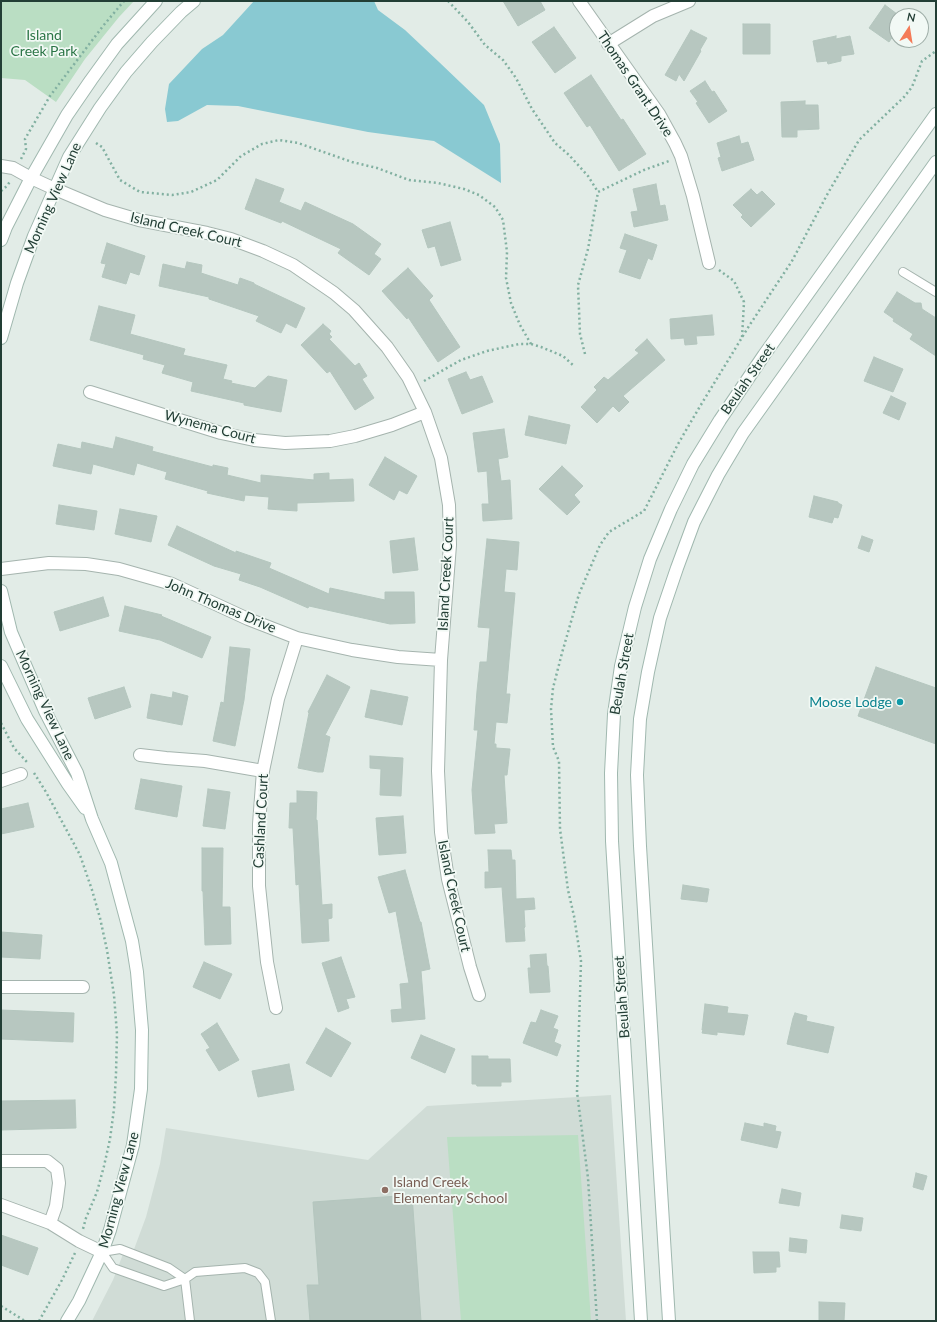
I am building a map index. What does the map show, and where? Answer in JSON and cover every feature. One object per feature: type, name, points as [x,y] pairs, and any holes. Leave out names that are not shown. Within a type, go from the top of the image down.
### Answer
[{"type":"street","name":"Morning View Lane","points":[[1,240],[31,178],[67,115],[117,44],[156,1]]},
{"type":"street","name":"Morning View Lane","points":[[1,338],[17,283],[31,243],[69,157],[77,143],[122,78],[152,42],[181,12],[194,1]]},
{"type":"street","name":"Thomas Grant Drive","points":[[579,1],[659,114],[681,156],[693,196],[709,263]]},
{"type":"street","points":[[608,44],[653,16],[689,1]]},
{"type":"street","name":"Beulah Street","points":[[641,1321],[612,841],[611,773],[614,714],[622,666],[635,607],[650,559],[671,509],[693,464],[720,420],[764,355],[936,114]]},
{"type":"street","name":"Beulah Street","points":[[669,1321],[637,775],[640,719],[648,672],[660,618],[676,568],[694,522],[718,475],[744,433],[936,162]]},
{"type":"street","name":"Island Creek Court","points":[[1,166],[13,168],[55,189],[106,210],[139,220],[207,232],[232,239],[263,250],[293,265],[334,293],[354,310],[387,347],[408,377],[425,412],[441,458],[449,505],[450,545],[441,660],[438,771],[441,832],[448,879],[470,967],[479,995]]},
{"type":"street","name":"Wynema Court","points":[[90,392],[221,433],[254,440],[286,443],[330,441],[355,436],[392,425],[425,412]]},
{"type":"street","name":"John Thomas Drive","points":[[1,569],[49,563],[86,564],[120,569],[172,584],[248,619],[297,638],[352,650],[398,657],[441,660]]},
{"type":"street","name":"Morning View Lane","points":[[1,590],[11,632],[46,711],[77,773],[92,819],[111,863],[132,941],[137,972],[142,1030],[141,1089],[133,1145],[110,1230],[102,1252],[79,1302],[67,1321]]},
{"type":"street","name":"Cashland Court","points":[[276,1008],[267,962],[259,886],[259,824],[263,771],[278,699],[297,638]]},
{"type":"street","name":"Morning View Lane","points":[[1,666],[27,719],[92,819]]},
{"type":"street","points":[[140,755],[205,761],[263,771]]},
{"type":"street","points":[[1,781],[27,772]]},
{"type":"street","points":[[1,987],[83,987]]},
{"type":"street","points":[[1,1161],[46,1161],[57,1169],[59,1183],[56,1206],[50,1223]]},
{"type":"street","points":[[1,1205],[50,1223],[79,1241],[102,1252]]},
{"type":"lane","points":[[903,272],[936,292]]},
{"type":"lane","points":[[190,1321],[185,1279],[170,1268],[120,1250],[102,1252],[113,1268],[164,1286],[185,1279],[195,1272],[245,1268],[258,1273],[265,1282],[270,1321]]},
{"type":"path","points":[[1,191],[7,186],[16,170],[26,149],[25,139],[50,96],[103,26],[124,1]]},
{"type":"path","points":[[448,1],[468,22],[486,45],[503,60],[516,78],[532,109],[555,143],[569,155],[588,176],[598,192],[588,249],[578,285],[580,334],[586,354]]},
{"type":"path","points":[[96,143],[102,147],[120,180],[140,192],[172,195],[191,192],[217,180],[241,156],[262,144],[279,140],[298,143],[410,180],[444,184],[464,189],[479,195],[495,207],[503,220],[507,252],[506,278],[511,303],[520,325],[531,344]]},
{"type":"path","points":[[598,192],[644,170],[681,156]]},
{"type":"path","points":[[709,263],[734,281],[744,302],[742,338]]},
{"type":"path","points":[[412,386],[428,379],[461,360],[487,351],[513,346],[531,344],[563,356],[574,366]]},
{"type":"path","points":[[1,723],[14,748],[29,764]]},
{"type":"path","points":[[27,772],[46,792],[80,855],[92,890],[100,918],[114,995],[116,1034],[114,1109],[110,1139],[104,1166],[97,1192],[86,1218],[74,1255],[39,1321]]},
{"type":"path","points":[[1,1306],[25,1321]]},
{"type":"shaded area","name":"Island Creek Elementary School","points":[[611,1095],[626,1321],[92,1321],[113,1280],[125,1249],[133,1252],[146,1217],[160,1164],[166,1128],[368,1160],[427,1106]]},
{"type":"green space","name":"Island Creek Park","points":[[1,1],[134,1],[85,59],[56,102],[25,80],[1,78]]},
{"type":"green space","points":[[578,1135],[591,1321],[461,1321],[447,1137]]},
{"type":"water","points":[[254,1],[374,1],[378,10],[405,30],[484,105],[500,144],[501,183],[434,141],[368,132],[238,106],[207,105],[178,121],[167,122],[165,109],[169,84],[202,49],[223,35]]},
{"type":"building","points":[[503,1],[540,1],[545,10],[518,26]]},
{"type":"building","points":[[885,5],[889,8],[889,42],[869,28]]},
{"type":"building","points":[[743,24],[770,24],[770,54],[743,54]]},
{"type":"building","points":[[554,27],[576,58],[555,73],[532,42]]},
{"type":"building","points":[[691,30],[707,38],[684,81],[679,74],[676,81],[665,75]]},
{"type":"building","points":[[836,36],[836,39],[850,36],[854,54],[841,56],[841,61],[828,64],[827,61],[817,62],[813,41]]},
{"type":"building","points":[[591,75],[646,154],[619,171],[590,125],[587,127],[564,93]]},
{"type":"building","points":[[705,81],[712,92],[714,91],[727,111],[709,123],[696,103],[698,102],[690,91]]},
{"type":"building","points":[[805,101],[805,105],[818,105],[819,129],[797,130],[797,137],[782,137],[781,102]]},
{"type":"building","points":[[739,136],[741,144],[748,142],[754,160],[722,171],[718,158],[721,157],[717,143]]},
{"type":"building","points":[[256,179],[284,189],[279,202],[301,211],[305,202],[353,224],[381,244],[374,254],[381,259],[369,275],[338,253],[341,249],[282,221],[281,223],[245,209]]},
{"type":"building","points":[[656,184],[660,206],[665,205],[668,220],[634,227],[631,212],[638,211],[633,189]]},
{"type":"building","points":[[751,189],[757,195],[762,191],[775,204],[751,227],[741,217],[743,215],[733,205]]},
{"type":"building","points":[[450,222],[461,260],[441,266],[435,246],[428,248],[422,230]]},
{"type":"building","points":[[625,234],[657,245],[652,260],[648,258],[640,279],[619,272],[627,250],[620,248]]},
{"type":"building","points":[[107,243],[145,256],[139,275],[130,272],[126,284],[102,277],[106,264],[101,263]]},
{"type":"building","points":[[187,262],[202,265],[201,273],[238,285],[240,278],[254,283],[305,308],[296,328],[286,323],[281,333],[256,321],[259,316],[209,299],[209,297],[159,286],[163,264],[185,269]]},
{"type":"building","points":[[408,268],[433,296],[429,300],[460,347],[438,362],[408,317],[407,319],[382,291]]},
{"type":"building","points":[[897,292],[915,303],[921,303],[922,309],[936,318],[936,356],[910,339],[913,334],[893,321],[894,319],[884,312]]},
{"type":"building","points":[[99,306],[135,315],[130,334],[185,349],[183,355],[227,365],[223,379],[232,381],[231,383],[255,388],[268,376],[287,380],[281,412],[244,405],[244,403],[191,391],[193,382],[162,373],[165,365],[143,359],[144,355],[90,340]]},
{"type":"building","points":[[712,315],[714,335],[696,336],[697,344],[685,345],[684,338],[671,339],[670,319]]},
{"type":"building","points":[[323,324],[331,331],[329,334],[332,337],[329,339],[355,366],[359,363],[367,376],[362,379],[374,398],[355,410],[330,371],[327,373],[301,345]]},
{"type":"building","points":[[647,339],[665,360],[623,396],[629,402],[619,412],[613,406],[597,423],[581,407],[597,390],[594,387],[604,377],[608,380],[639,353],[635,350]]},
{"type":"building","points":[[874,357],[903,369],[893,392],[864,381]]},
{"type":"building","points":[[466,372],[470,380],[482,376],[493,402],[462,414],[448,379]]},
{"type":"building","points":[[891,396],[906,403],[899,420],[883,413]]},
{"type":"building","points":[[529,416],[570,425],[566,444],[525,435]]},
{"type":"building","points":[[504,429],[508,457],[498,459],[501,481],[510,480],[512,519],[483,521],[482,504],[489,504],[487,471],[478,472],[473,433]]},
{"type":"building","points":[[116,437],[153,447],[152,451],[213,467],[213,465],[228,468],[227,475],[261,483],[261,475],[314,480],[314,474],[329,473],[329,480],[353,479],[354,501],[297,503],[297,511],[268,509],[269,497],[245,495],[244,501],[207,493],[208,491],[165,479],[167,472],[137,463],[134,475],[93,464],[91,474],[53,466],[58,444],[81,449],[82,442],[113,449]]},
{"type":"building","points":[[385,457],[417,476],[407,494],[399,490],[394,500],[369,485]]},
{"type":"building","points":[[562,466],[583,486],[574,495],[580,502],[567,515],[539,489]]},
{"type":"building","points":[[814,496],[838,502],[842,505],[838,518],[834,517],[832,523],[809,517]]},
{"type":"building","points":[[59,505],[97,511],[94,530],[56,524]]},
{"type":"building","points":[[120,509],[157,516],[151,542],[115,534]]},
{"type":"building","points":[[177,526],[236,553],[236,551],[271,563],[269,568],[329,594],[330,588],[385,600],[385,592],[414,592],[415,623],[390,624],[309,606],[308,608],[260,587],[239,580],[241,574],[214,566],[168,545]]},
{"type":"building","points":[[862,536],[873,540],[869,552],[858,548]]},
{"type":"building","points":[[414,538],[418,570],[393,573],[390,541]]},
{"type":"building","points":[[487,539],[519,542],[517,570],[506,569],[504,592],[515,593],[506,694],[510,694],[507,723],[496,722],[494,744],[496,744],[496,748],[510,749],[507,775],[504,775],[507,823],[494,824],[495,833],[475,834],[472,790],[478,730],[474,730],[480,662],[487,662],[490,628],[478,627]]},
{"type":"building","points":[[103,597],[109,616],[60,631],[54,612]]},
{"type":"building","points":[[125,606],[162,615],[161,616],[211,637],[202,658],[160,640],[119,631]]},
{"type":"building","points":[[230,647],[250,649],[244,700],[235,746],[213,741],[221,702],[224,703]]},
{"type":"building","name":"Moose Lodge","points":[[876,667],[936,688],[936,744],[858,716]]},
{"type":"building","points":[[327,675],[350,687],[325,735],[330,737],[323,772],[298,768],[308,712]]},
{"type":"building","points":[[124,687],[131,707],[95,719],[88,698]]},
{"type":"building","points":[[371,690],[408,697],[402,725],[365,717]]},
{"type":"building","points":[[173,692],[188,696],[182,725],[147,718],[151,694],[172,698]]},
{"type":"building","points":[[370,756],[403,758],[401,796],[380,795],[381,769],[370,768]]},
{"type":"building","points":[[141,779],[182,786],[177,817],[135,809]]},
{"type":"building","points":[[208,789],[230,792],[225,829],[203,826]]},
{"type":"building","points":[[297,791],[317,792],[316,820],[322,905],[332,904],[332,918],[328,919],[329,941],[302,943],[299,884],[296,885],[293,828],[289,828],[290,803],[297,803]]},
{"type":"building","points":[[28,803],[34,827],[1,834],[1,809]]},
{"type":"building","points":[[403,816],[406,853],[379,855],[376,818]]},
{"type":"building","points":[[202,848],[223,848],[222,907],[230,907],[231,944],[205,945],[202,891]]},
{"type":"building","points":[[488,850],[511,850],[512,860],[515,860],[516,899],[534,898],[535,909],[524,910],[525,941],[506,942],[502,887],[485,888],[485,872],[489,872]]},
{"type":"building","points":[[405,870],[421,922],[430,969],[421,971],[425,1019],[392,1022],[391,1010],[402,1009],[400,984],[409,983],[396,911],[389,913],[378,877]]},
{"type":"building","points":[[683,885],[709,889],[707,902],[681,899]]},
{"type":"building","points":[[1,932],[42,935],[40,959],[1,957]]},
{"type":"building","points":[[546,954],[550,992],[530,993],[528,968],[531,968],[530,955]]},
{"type":"building","points":[[341,957],[355,997],[346,999],[349,1008],[338,1012],[322,963]]},
{"type":"building","points":[[204,962],[232,974],[220,999],[193,987]]},
{"type":"building","points":[[705,1004],[728,1007],[727,1013],[748,1015],[744,1035],[717,1032],[717,1035],[702,1033]]},
{"type":"building","points":[[1,1010],[74,1013],[73,1042],[1,1039]]},
{"type":"building","points":[[541,1010],[558,1016],[553,1028],[558,1030],[554,1042],[561,1045],[557,1056],[523,1043],[531,1022],[536,1023]]},
{"type":"building","points":[[795,1013],[807,1016],[806,1021],[834,1027],[828,1053],[787,1044]]},
{"type":"building","points":[[217,1023],[239,1060],[219,1071],[206,1050],[210,1048],[201,1034]]},
{"type":"building","points":[[326,1028],[351,1043],[331,1077],[306,1063]]},
{"type":"building","points":[[421,1035],[455,1049],[445,1073],[411,1058]]},
{"type":"building","points":[[472,1056],[488,1056],[488,1059],[510,1059],[511,1082],[501,1082],[501,1086],[477,1086],[476,1084],[472,1084]]},
{"type":"building","points":[[289,1064],[294,1090],[258,1097],[252,1071]]},
{"type":"building","points":[[75,1100],[76,1128],[1,1130],[1,1101]]},
{"type":"building","points":[[745,1123],[764,1127],[764,1123],[776,1126],[775,1131],[781,1132],[777,1148],[741,1140]]},
{"type":"building","points":[[916,1173],[927,1176],[923,1190],[913,1187]]},
{"type":"building","points":[[782,1189],[801,1193],[799,1206],[779,1203]]},
{"type":"building","points":[[412,1195],[421,1321],[310,1321],[307,1285],[319,1285],[313,1202]]},
{"type":"building","points":[[842,1215],[863,1218],[861,1231],[840,1228]]},
{"type":"building","points":[[1,1235],[38,1248],[28,1275],[1,1265]]},
{"type":"building","points":[[790,1238],[807,1240],[806,1253],[789,1251]]},
{"type":"building","points":[[753,1252],[779,1252],[780,1267],[776,1267],[776,1272],[754,1273]]},
{"type":"building","points":[[819,1302],[845,1303],[844,1321],[819,1321]]},
{"type":"place","name":"Moose Lodge","points":[[900,702]]},
{"type":"place","name":"Island Creek Elementary School","points":[[385,1190]]}]
